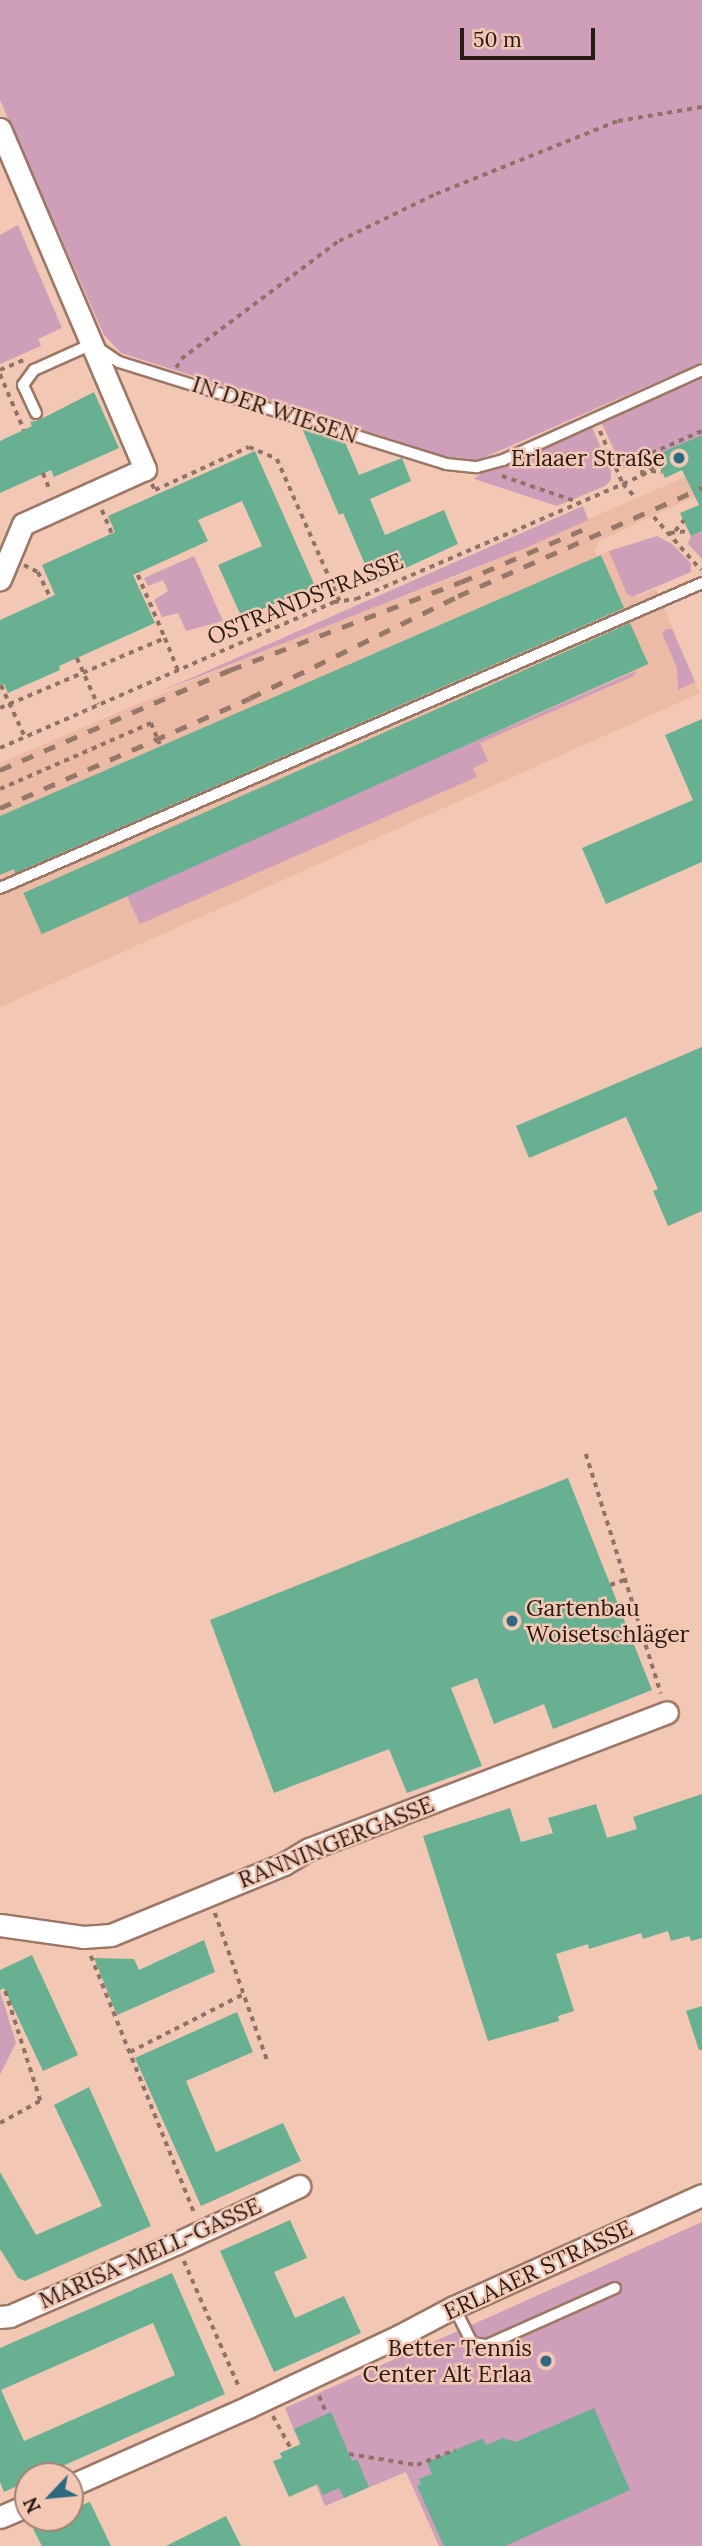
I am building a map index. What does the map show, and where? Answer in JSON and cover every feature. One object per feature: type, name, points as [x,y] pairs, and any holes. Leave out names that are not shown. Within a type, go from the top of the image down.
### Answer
[{"type":"street","points":[[0,129],[145,470],[23,524],[0,579]]},
{"type":"street","name":"RANNINGERGASSE","points":[[0,1925],[83,1937],[111,1935],[284,1864],[309,1849],[667,1712]]},
{"type":"street","name":"MARISA-MELL-GASSE","points":[[0,2317],[10,2316],[177,2243],[299,2186]]},
{"type":"street","name":"ERLAAER STRASSE","points":[[84,2480],[256,2403],[454,2307],[702,2195]]},
{"type":"lane","name":"IN DER WIESEN","points":[[92,344],[119,362],[446,464],[477,467],[503,460],[702,370]]},
{"type":"lane","points":[[36,414],[23,385],[34,370],[92,344]]},
{"type":"lane","points":[[0,888],[702,583]]},
{"type":"lane","points":[[454,2307],[472,2343],[487,2345],[615,2288]]},
{"type":"path","points":[[172,377],[181,359],[338,241],[436,194],[618,121],[702,107]]},
{"type":"path","points":[[0,374],[24,430]]},
{"type":"path","points":[[595,419],[623,484],[636,498]]},
{"type":"path","points":[[642,475],[642,457],[702,430]]},
{"type":"path","points":[[145,470],[155,490],[249,447],[277,458],[340,602]]},
{"type":"path","points":[[650,471],[658,460]]},
{"type":"path","points":[[477,467],[579,502]]},
{"type":"path","points":[[650,471],[662,472]]},
{"type":"path","name":"OSTRANDSTRASSE","points":[[0,748],[340,602],[356,599],[650,471]]},
{"type":"path","points":[[94,492],[112,533]]},
{"type":"path","points":[[654,517],[702,572]]},
{"type":"path","points":[[675,531],[684,520]]},
{"type":"path","points":[[670,533],[688,531]]},
{"type":"path","points":[[9,558],[38,572],[50,597]]},
{"type":"path","points":[[138,575],[178,670]]},
{"type":"path","points":[[0,708],[164,638]]},
{"type":"path","points":[[77,658],[98,705]]},
{"type":"path","points":[[1,685],[25,737]]},
{"type":"path","points":[[0,789],[151,723],[160,744]]},
{"type":"path","points":[[586,1454],[667,1712]]},
{"type":"path","points":[[610,1585],[627,1579]]},
{"type":"path","points":[[208,1895],[267,2060]]},
{"type":"path","points":[[83,1937],[202,2231]]},
{"type":"path","points":[[0,2123],[40,2101],[4,1988]]},
{"type":"path","points":[[130,2052],[244,1994]]},
{"type":"path","points":[[177,2243],[256,2403],[291,2448]]},
{"type":"path","points":[[349,2454],[417,2465],[455,2450]]},
{"type":"shaded area","points":[[0,0],[702,0],[702,362],[483,458],[470,461],[447,457],[121,353],[104,335],[0,100]]},
{"type":"shaded area","points":[[18,225],[62,328],[38,339],[41,346],[0,364],[0,235]]},
{"type":"shaded area","points":[[702,376],[702,435],[655,455],[642,457],[623,469],[601,422]]},
{"type":"shaded area","points":[[591,425],[611,471],[611,480],[605,486],[557,506],[474,479],[482,473]]},
{"type":"shaded area","points":[[685,477],[702,493],[599,541],[595,551],[597,556],[609,551],[629,595],[636,597],[656,589],[700,693],[0,1007],[0,763],[268,648],[453,578]]},
{"type":"shaded area","points":[[583,506],[588,520],[528,547],[157,693]]},
{"type":"shaded area","points":[[702,531],[702,559],[688,544],[691,536]]},
{"type":"shaded area","points":[[657,536],[672,544],[691,563],[691,572],[632,597],[627,594],[609,551]]},
{"type":"shaded area","points":[[194,556],[223,621],[186,631],[178,613],[162,617],[154,600],[168,591],[163,580],[148,586],[144,578]]},
{"type":"shaded area","points":[[672,629],[695,682],[678,690],[677,668],[662,633]]},
{"type":"shaded area","points":[[636,671],[634,676],[480,743],[488,761],[473,768],[477,777],[140,924],[126,894]]},
{"type":"shaded area","points":[[0,1991],[16,2043],[0,2075]]},
{"type":"shaded area","name":"Better Tennis Center Alt Erlaa","points":[[702,2222],[702,2546],[439,2546],[406,2472],[325,2506],[285,2408]]},
{"type":"building","points":[[94,392],[119,448],[54,477],[51,470],[0,493],[0,441],[32,426],[30,422]]},
{"type":"building","points":[[302,428],[344,440],[359,475],[402,458],[411,481],[370,499],[385,535],[444,510],[458,544],[373,583],[343,513],[339,515]]},
{"type":"building","name":"Erlaaer Straße","points":[[702,435],[702,531],[691,536],[680,513],[699,505],[682,470],[665,478],[655,455]]},
{"type":"building","points":[[255,451],[315,586],[242,618],[218,565],[262,546],[242,501],[198,520],[208,541],[133,575],[155,623],[59,666],[60,670],[8,693],[4,684],[0,685],[0,620],[55,595],[42,565],[115,532],[108,516]]},
{"type":"building","points":[[601,555],[624,608],[15,873],[14,869],[0,875],[0,816]]},
{"type":"building","points":[[630,623],[648,664],[42,934],[23,893]]},
{"type":"building","points":[[702,719],[702,862],[606,904],[582,848],[693,800],[665,735]]},
{"type":"building","points":[[702,1047],[702,1211],[668,1226],[653,1191],[658,1189],[626,1117],[529,1158],[516,1126]]},
{"type":"building","points":[[568,1478],[652,1690],[553,1729],[544,1704],[494,1724],[477,1678],[451,1688],[482,1766],[407,1793],[389,1749],[274,1793],[210,1620]]},
{"type":"building","points":[[702,1794],[702,1938],[691,1941],[689,1936],[671,1941],[668,1931],[643,1939],[641,1933],[589,1949],[588,1944],[556,1954],[574,2011],[558,2016],[559,2021],[488,2041],[423,1836],[510,1808],[521,1842],[553,1833],[548,1818],[596,1804],[607,1838],[637,1829],[633,1817]]},
{"type":"building","points":[[204,1940],[215,1972],[117,2015],[94,1958],[134,1959],[139,1970]]},
{"type":"building","points":[[32,1955],[78,2055],[43,2071],[4,1988],[0,1990],[0,1970]]},
{"type":"building","points":[[702,2006],[702,2050],[699,2050],[686,2011]]},
{"type":"building","points":[[237,2012],[253,2052],[186,2081],[216,2152],[283,2123],[301,2161],[201,2206],[135,2058]]},
{"type":"building","points":[[89,2087],[151,2226],[25,2281],[18,2278],[0,2249],[0,2172],[36,2235],[102,2206],[54,2105]]},
{"type":"building","points":[[290,2220],[307,2258],[274,2272],[295,2318],[344,2296],[361,2333],[274,2372],[220,2251]]},
{"type":"building","points":[[172,2273],[225,2394],[72,2462],[14,2462],[14,2487],[4,2492],[0,2482],[0,2348]],"holes":[[[153,2323],[175,2375],[24,2441],[1,2390]]]},
{"type":"building","points":[[594,2408],[630,2490],[505,2546],[444,2546],[417,2486],[421,2484],[419,2479],[432,2474],[427,2462],[483,2438],[486,2445],[503,2438],[516,2442]]},
{"type":"building","points":[[331,2412],[352,2461],[357,2459],[369,2487],[344,2498],[339,2488],[323,2495],[318,2484],[289,2497],[273,2461],[282,2458],[280,2453],[301,2444],[294,2429]]},
{"type":"building","points":[[90,2502],[111,2546],[42,2546],[35,2532],[84,2532],[84,2504]]},
{"type":"building","points":[[226,2516],[241,2546],[166,2546]]},
{"type":"railway","points":[[0,808],[250,698],[458,596],[702,488]]},
{"type":"railway","points":[[0,770],[230,670],[461,582],[589,527]]},
{"type":"place","name":"Erlaaer Straße","points":[[679,458]]},
{"type":"place","name":"Gartenbau Woisetschläger","points":[[512,1621]]},
{"type":"place","name":"Better Tennis Center Alt Erlaa","points":[[546,2361]]}]
